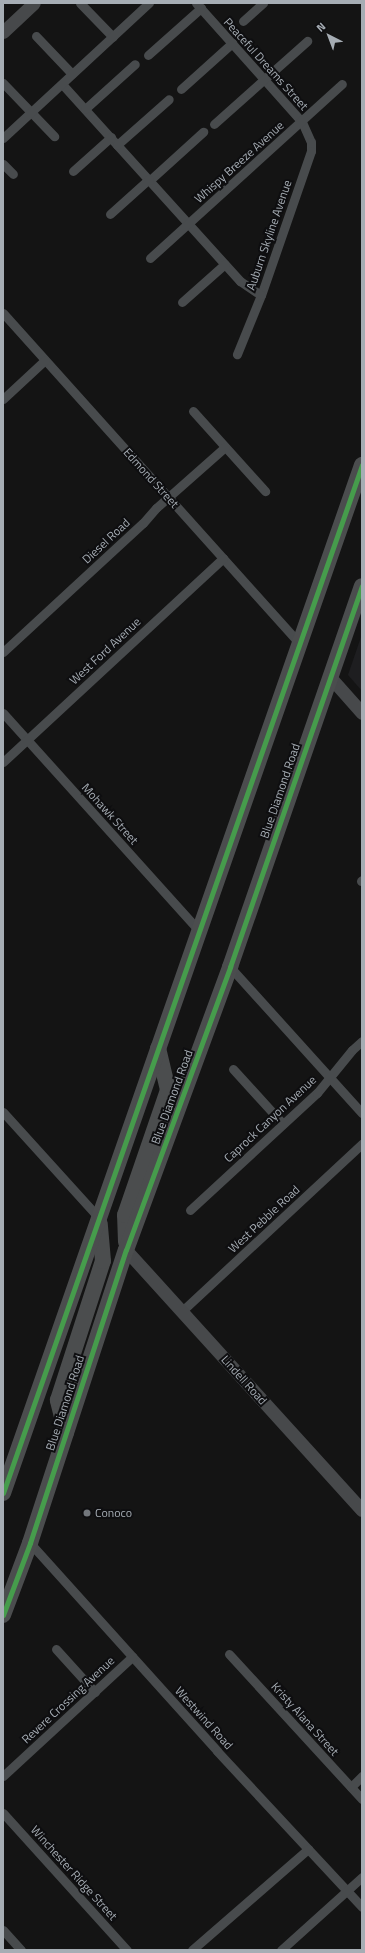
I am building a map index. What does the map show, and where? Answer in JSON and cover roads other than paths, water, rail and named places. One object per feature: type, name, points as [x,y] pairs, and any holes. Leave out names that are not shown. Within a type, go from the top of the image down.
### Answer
[{"type":"highway","points":[[3,1494],[362,465]]},
{"type":"highway","name":"Blue Diamond Road","points":[[3,1615],[30,1543],[126,1250],[230,967],[362,586]]},
{"type":"highway","points":[[126,1250],[125,1215],[168,1090],[158,1048]]},
{"type":"highway","points":[[66,1433],[58,1400],[104,1261],[99,1218]]},
{"type":"street","points":[[3,32],[34,3]]},
{"type":"street","points":[[80,3],[113,37]]},
{"type":"street","points":[[3,138],[148,3]]},
{"type":"street","points":[[243,20],[263,3]]},
{"type":"street","points":[[148,55],[198,6]]},
{"type":"street","name":"Peaceful Dreams Street","points":[[198,6],[302,122]]},
{"type":"street","points":[[36,36],[72,74]]},
{"type":"street","points":[[214,124],[307,41]]},
{"type":"street","points":[[181,89],[232,43]]},
{"type":"street","points":[[85,109],[135,64]]},
{"type":"street","points":[[3,83],[30,113],[54,136]]},
{"type":"street","points":[[62,84],[240,281],[261,295]]},
{"type":"street","name":"Whispy Breeze Avenue","points":[[150,258],[302,122],[342,84]]},
{"type":"street","points":[[117,145],[169,99]]},
{"type":"street","name":"Auburn Skyline Avenue","points":[[237,354],[261,295],[311,151],[311,142],[302,122]]},
{"type":"street","points":[[110,214],[203,132]]},
{"type":"street","points":[[73,171],[111,137]]},
{"type":"street","points":[[3,164],[13,174]]},
{"type":"street","points":[[182,302],[225,264]]},
{"type":"street","name":"Edmond Street","points":[[3,313],[300,643]]},
{"type":"street","points":[[3,399],[45,360]]},
{"type":"street","points":[[193,411],[265,491]]},
{"type":"street","name":"Diesel Road","points":[[3,652],[225,447]]},
{"type":"street","name":"West Ford Avenue","points":[[3,762],[223,558]]},
{"type":"street","points":[[330,677],[362,713]]},
{"type":"street","name":"Mohawk Street","points":[[3,713],[28,739],[199,931]]},
{"type":"street","points":[[230,967],[362,1114]]},
{"type":"street","name":"Caprock Canyon Avenue","points":[[190,1210],[317,1093],[352,1050],[362,1041]]},
{"type":"street","points":[[233,1069],[283,1124]]},
{"type":"street","points":[[3,1112],[99,1218]]},
{"type":"street","name":"West Pebble Road","points":[[182,1311],[362,1144]]},
{"type":"street","name":"Lindell Road","points":[[126,1250],[362,1510]]},
{"type":"street","name":"Westwind Road","points":[[30,1543],[132,1657],[362,1907]]},
{"type":"street","points":[[56,1649],[95,1692]]},
{"type":"street","name":"Kristy Alana Street","points":[[230,1654],[362,1799]]},
{"type":"street","name":"Revere Crossing Avenue","points":[[3,1776],[132,1657]]},
{"type":"street","points":[[351,1787],[362,1776]]},
{"type":"street","name":"Winchester Ridge Street","points":[[3,1813],[127,1950]]},
{"type":"street","points":[[192,1950],[308,1849]]},
{"type":"street","points":[[281,1950],[362,1877]]},
{"type":"street","points":[[3,1930],[21,1950]]},
{"type":"place","name":"Conoco","points":[[87,1513]]}]
